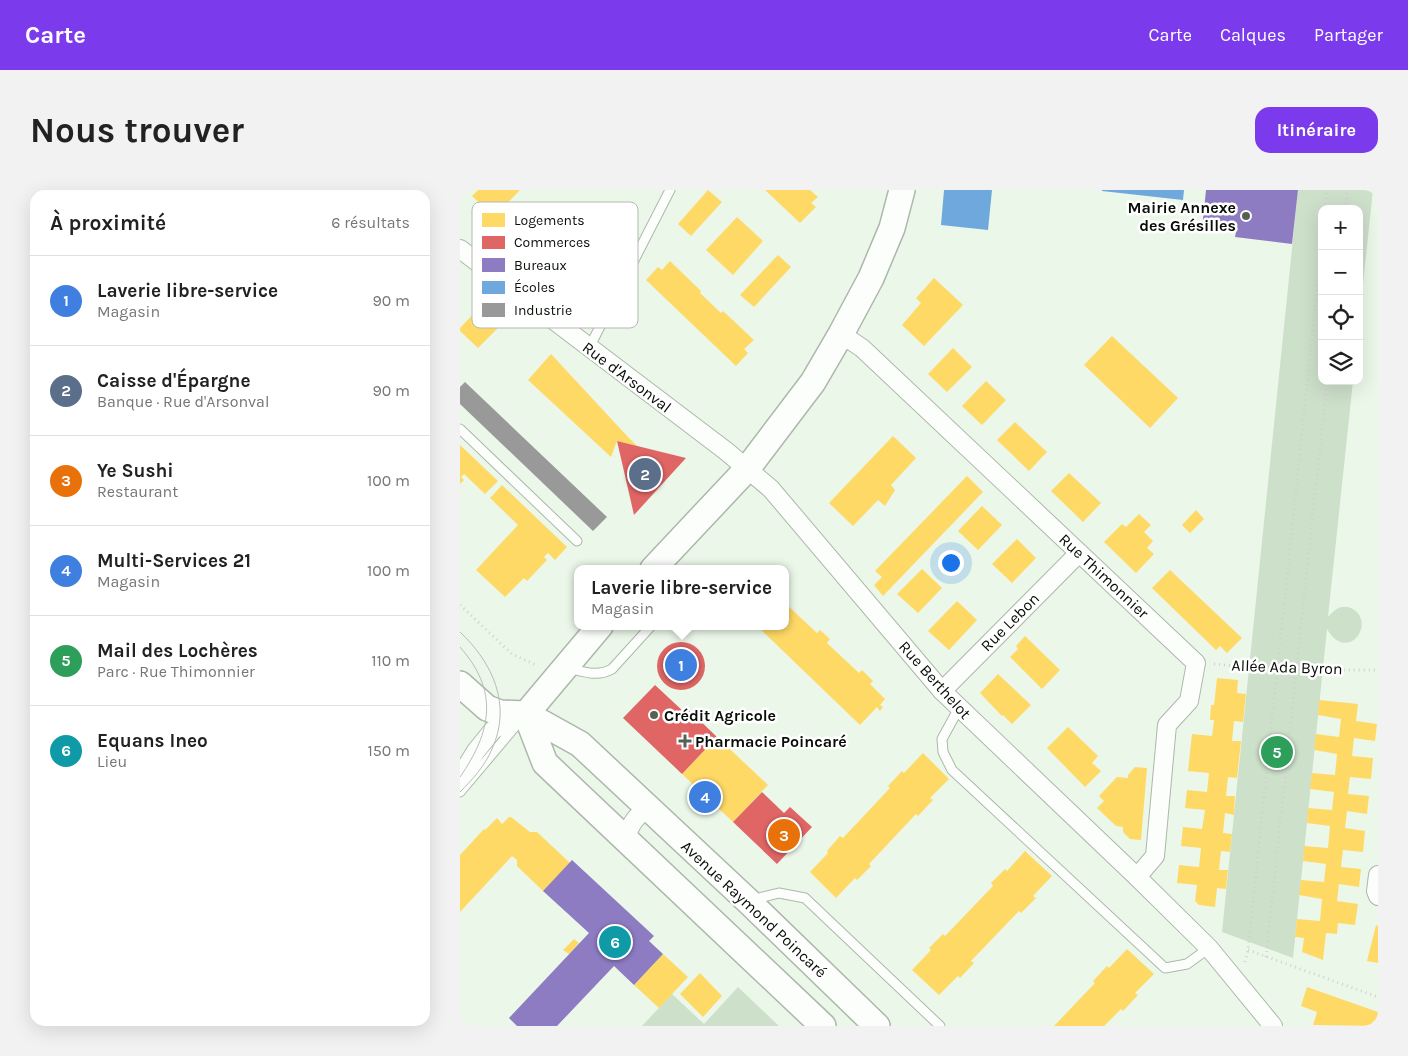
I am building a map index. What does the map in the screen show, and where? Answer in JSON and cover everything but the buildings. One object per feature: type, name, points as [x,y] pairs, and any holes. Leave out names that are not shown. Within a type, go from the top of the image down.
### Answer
[{"type":"main road","points":[[662,564],[747,469],[813,382],[870,278],[892,228],[902,190]]},
{"type":"main road","points":[[597,630],[526,714],[545,763],[823,1026]]},
{"type":"main road","name":"Avenue Raymond Poincaré","points":[[460,684],[486,708],[500,713],[526,714],[580,744],[748,901],[864,1021]]},
{"type":"street","name":"Rue d'Arsonval","points":[[460,249],[472,258]]},
{"type":"street","name":"Rue d'Arsonval","points":[[563,328],[726,451],[747,469]]},
{"type":"street","name":"Rue Thimonnier","points":[[841,334],[862,348],[1196,663]]},
{"type":"street","name":"Rue Berthelot","points":[[747,469],[772,490],[942,691],[1209,948],[1273,1026]]},
{"type":"street","name":"Rue Lebon","points":[[942,691],[1079,553]]},
{"type":"street","points":[[1137,877],[1155,856],[1167,725],[1190,701],[1196,663]]},
{"type":"street","points":[[460,777],[476,751],[493,730],[526,714]]},
{"type":"street","points":[[625,840],[630,825],[647,808]]},
{"type":"street","points":[[1378,876],[1376,891],[1378,896]]},
{"type":"lane","points":[[638,252],[670,190]]},
{"type":"lane","points":[[589,348],[599,328]]},
{"type":"lane","points":[[460,429],[577,541]]},
{"type":"lane","points":[[566,667],[590,674],[604,674],[612,670],[647,630]]},
{"type":"lane","points":[[959,708],[942,739],[942,752],[952,770],[1165,968],[1187,964],[1209,948]]},
{"type":"lane","points":[[460,792],[526,714]]},
{"type":"lane","points":[[748,901],[779,893],[805,898],[940,1026]]},
{"type":"path","points":[[1325,205],[1327,190]]},
{"type":"path","points":[[1346,205],[1348,190]]},
{"type":"path","points":[[1239,985],[1248,950],[1321,250]]},
{"type":"path","points":[[1266,957],[1327,385]]},
{"type":"path","points":[[460,604],[512,654],[541,668]]},
{"type":"path","name":"Allée Ada Byron","points":[[1196,663],[1278,670],[1378,670]]},
{"type":"path","points":[[1248,950],[1378,997]]},
{"type":"green space","points":[[1298,190],[1373,190],[1363,284],[1363,205],[1318,205],[1318,385],[1353,385],[1328,617],[1338,608],[1351,608],[1359,614],[1362,622],[1361,630],[1351,642],[1343,643],[1335,639],[1327,629],[1293,958],[1222,932]]},
{"type":"green space","points":[[738,987],[779,1026],[642,1026],[672,994],[704,1024]]},
{"type":"tram line","points":[[460,632],[472,644],[490,671],[496,686],[500,717],[498,733],[486,761],[460,792]]},
{"type":"tram line","points":[[460,647],[473,663],[481,679],[486,695],[487,711],[479,743],[460,777]]},
{"type":"place","name":"Mairie Annexe des Grésilles","points":[[1246,216]]},
{"type":"place","name":"Caisse d'Épargne","points":[[645,474]]},
{"type":"place","name":"Laverie libre-service","points":[[681,665]]},
{"type":"place","name":"Crédit Agricole","points":[[654,715]]},
{"type":"place","name":"Pharmacie Poincaré","points":[[685,741]]},
{"type":"place","name":"Mail des Lochères","points":[[1277,752]]},
{"type":"place","name":"Multi-Services 21","points":[[705,797]]},
{"type":"place","name":"Ye Sushi","points":[[784,835]]},
{"type":"place","name":"Equans Ineo","points":[[615,942]]}]
